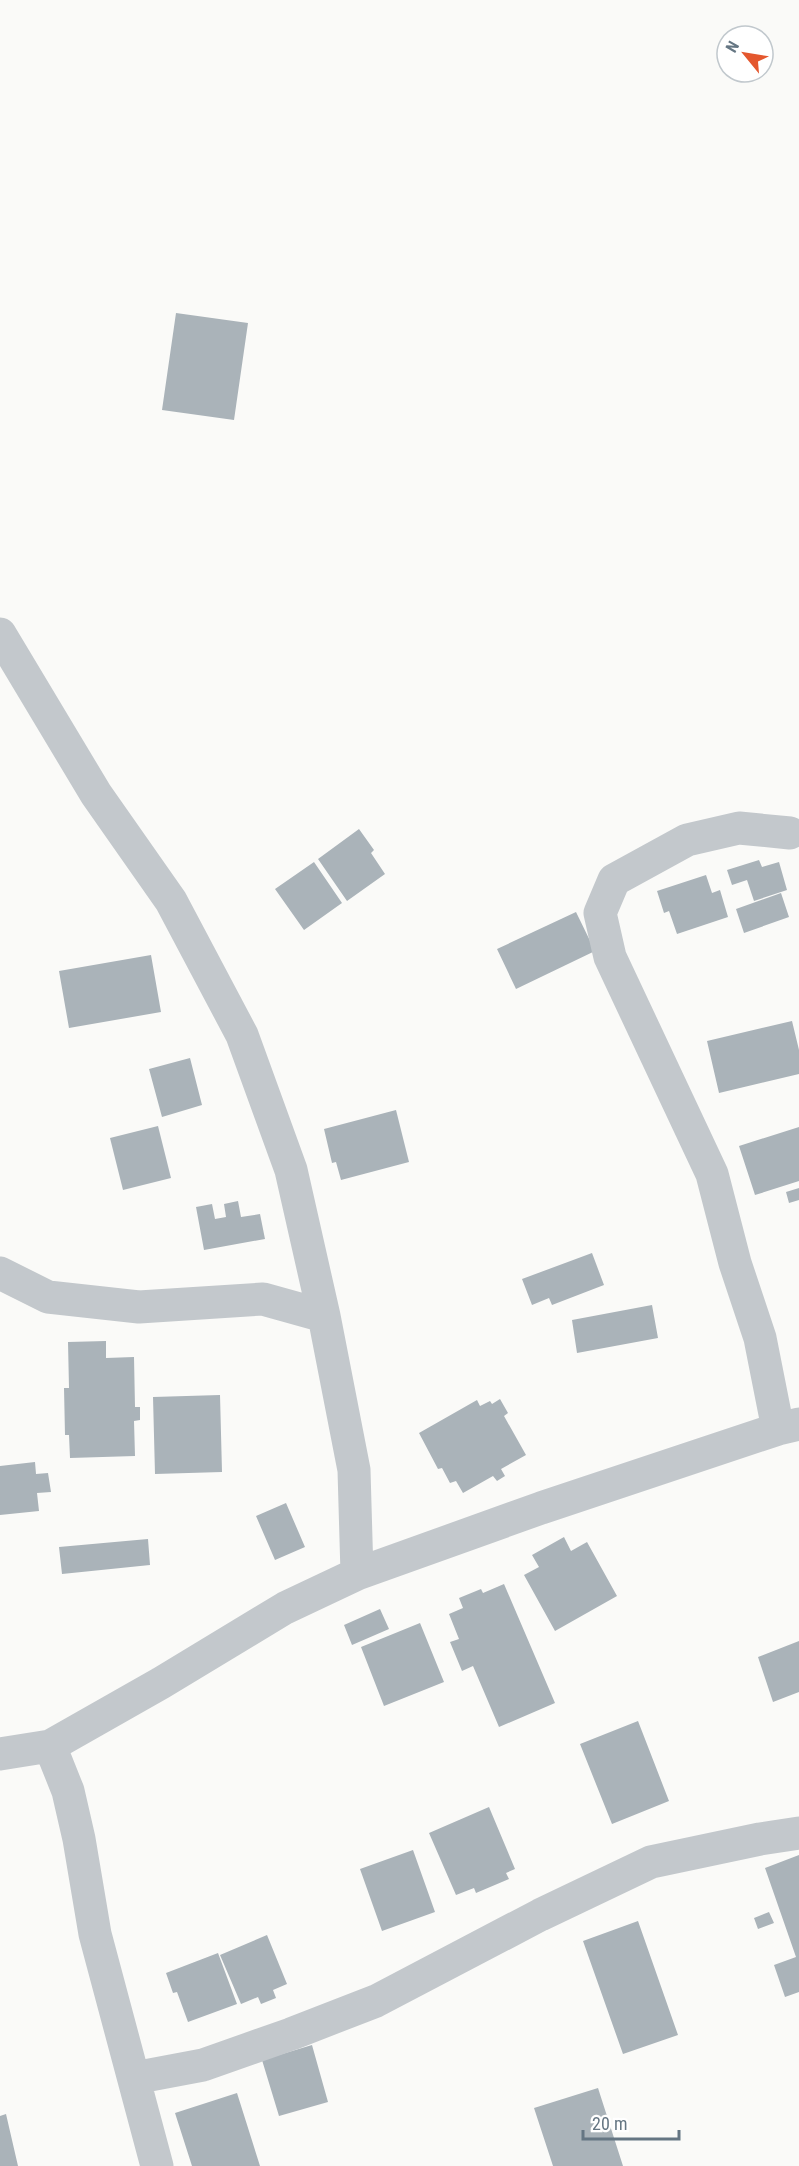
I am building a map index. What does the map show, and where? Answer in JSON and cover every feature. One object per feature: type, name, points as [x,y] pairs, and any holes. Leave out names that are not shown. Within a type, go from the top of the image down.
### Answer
[{"type":"street","points":[[0,634],[96,795],[171,901],[242,1035],[291,1170],[324,1316],[354,1470],[357,1574]]},
{"type":"street","points":[[0,1754],[50,1746],[161,1683],[285,1608],[357,1574],[541,1508],[788,1427],[735,1263],[712,1174],[610,957],[600,913],[615,880],[687,840],[739,828],[790,833]]},
{"type":"street","points":[[0,1273],[48,1297],[139,1307],[263,1299],[324,1316]]},
{"type":"street","points":[[50,1746],[68,1791],[79,1839],[95,1934],[157,2166]]},
{"type":"street","points":[[134,2078],[202,2066],[376,2001],[540,1915],[651,1862],[799,1833]]},
{"type":"building","points":[[176,313],[248,323],[234,420],[162,410]]},
{"type":"building","points":[[359,829],[374,850],[371,853],[385,874],[347,901],[318,859]]},
{"type":"building","points":[[759,860],[762,867],[779,862],[787,890],[754,901],[747,880],[732,885],[727,870]]},
{"type":"building","points":[[314,862],[342,903],[304,930],[275,889]]},
{"type":"building","points":[[706,875],[712,893],[720,890],[728,917],[677,934],[669,911],[664,913],[657,891]]},
{"type":"building","points":[[781,893],[789,917],[744,933],[736,909]]},
{"type":"building","points":[[576,912],[595,951],[516,989],[497,949]]},
{"type":"building","points":[[151,955],[161,1012],[69,1028],[59,971]]},
{"type":"building","points":[[792,1021],[799,1050],[799,1074],[719,1093],[707,1041]]},
{"type":"building","points":[[190,1058],[202,1105],[162,1117],[149,1069]]},
{"type":"building","points":[[396,1110],[409,1162],[341,1180],[336,1162],[332,1163],[324,1129]]},
{"type":"building","points":[[158,1126],[171,1178],[123,1190],[110,1138]]},
{"type":"building","points":[[799,1127],[799,1181],[755,1195],[739,1146]]},
{"type":"building","points":[[799,1188],[799,1200],[789,1203],[786,1192]]},
{"type":"building","points":[[238,1201],[241,1217],[260,1214],[265,1239],[204,1250],[196,1207],[212,1204],[215,1219],[226,1217],[224,1204]]},
{"type":"building","points":[[592,1253],[604,1285],[552,1305],[549,1298],[532,1305],[522,1279]]},
{"type":"building","points":[[652,1305],[658,1338],[577,1353],[572,1320]]},
{"type":"building","points":[[106,1341],[106,1358],[134,1357],[135,1407],[140,1407],[140,1420],[134,1421],[135,1456],[70,1458],[69,1435],[65,1435],[64,1388],[69,1388],[68,1342]]},
{"type":"building","points":[[220,1395],[222,1472],[155,1474],[153,1397]]},
{"type":"building","points":[[500,1399],[508,1413],[504,1416],[526,1455],[501,1469],[505,1476],[497,1481],[493,1476],[463,1493],[456,1481],[450,1483],[442,1468],[438,1469],[419,1433],[477,1400],[480,1406],[490,1401],[492,1404]]},
{"type":"building","points":[[35,1462],[36,1474],[48,1473],[51,1492],[37,1493],[39,1511],[0,1515],[0,1466]]},
{"type":"building","points":[[286,1503],[305,1547],[275,1560],[256,1516]]},
{"type":"building","points":[[564,1537],[571,1551],[587,1542],[617,1596],[555,1631],[524,1575],[539,1567],[532,1555]]},
{"type":"building","points":[[148,1539],[150,1565],[62,1574],[59,1547]]},
{"type":"building","points":[[504,1584],[555,1703],[499,1727],[473,1666],[462,1671],[450,1642],[459,1639],[449,1614],[463,1608],[459,1598],[481,1589],[483,1593]]},
{"type":"building","points":[[380,1609],[389,1629],[352,1645],[344,1625]]},
{"type":"building","points":[[420,1623],[444,1682],[384,1706],[361,1647]]},
{"type":"building","points":[[799,1641],[799,1692],[773,1702],[758,1657]]},
{"type":"building","points":[[638,1721],[669,1801],[612,1824],[580,1744]]},
{"type":"building","points":[[489,1807],[515,1869],[506,1873],[509,1879],[476,1893],[474,1888],[456,1895],[429,1833]]},
{"type":"building","points":[[413,1850],[435,1912],[382,1931],[360,1869]]},
{"type":"building","points":[[799,1855],[799,1992],[785,1997],[774,1965],[796,1957],[765,1868]]},
{"type":"building","points":[[769,1912],[774,1923],[758,1929],[754,1918]]},
{"type":"building","points":[[638,1921],[678,2035],[623,2054],[583,1941]]},
{"type":"building","points":[[267,1935],[287,1984],[273,1990],[276,1998],[261,2004],[258,1997],[241,2004],[220,1955]]},
{"type":"building","points":[[218,1953],[237,2004],[188,2022],[177,1992],[173,1993],[166,1973]]},
{"type":"building","points":[[312,2045],[328,2102],[279,2116],[262,2060]]},
{"type":"building","points":[[598,2088],[623,2166],[553,2166],[534,2108]]},
{"type":"building","points":[[237,2093],[260,2166],[192,2166],[175,2113]]},
{"type":"building","points":[[6,2114],[18,2166],[0,2166],[0,2116]]}]
